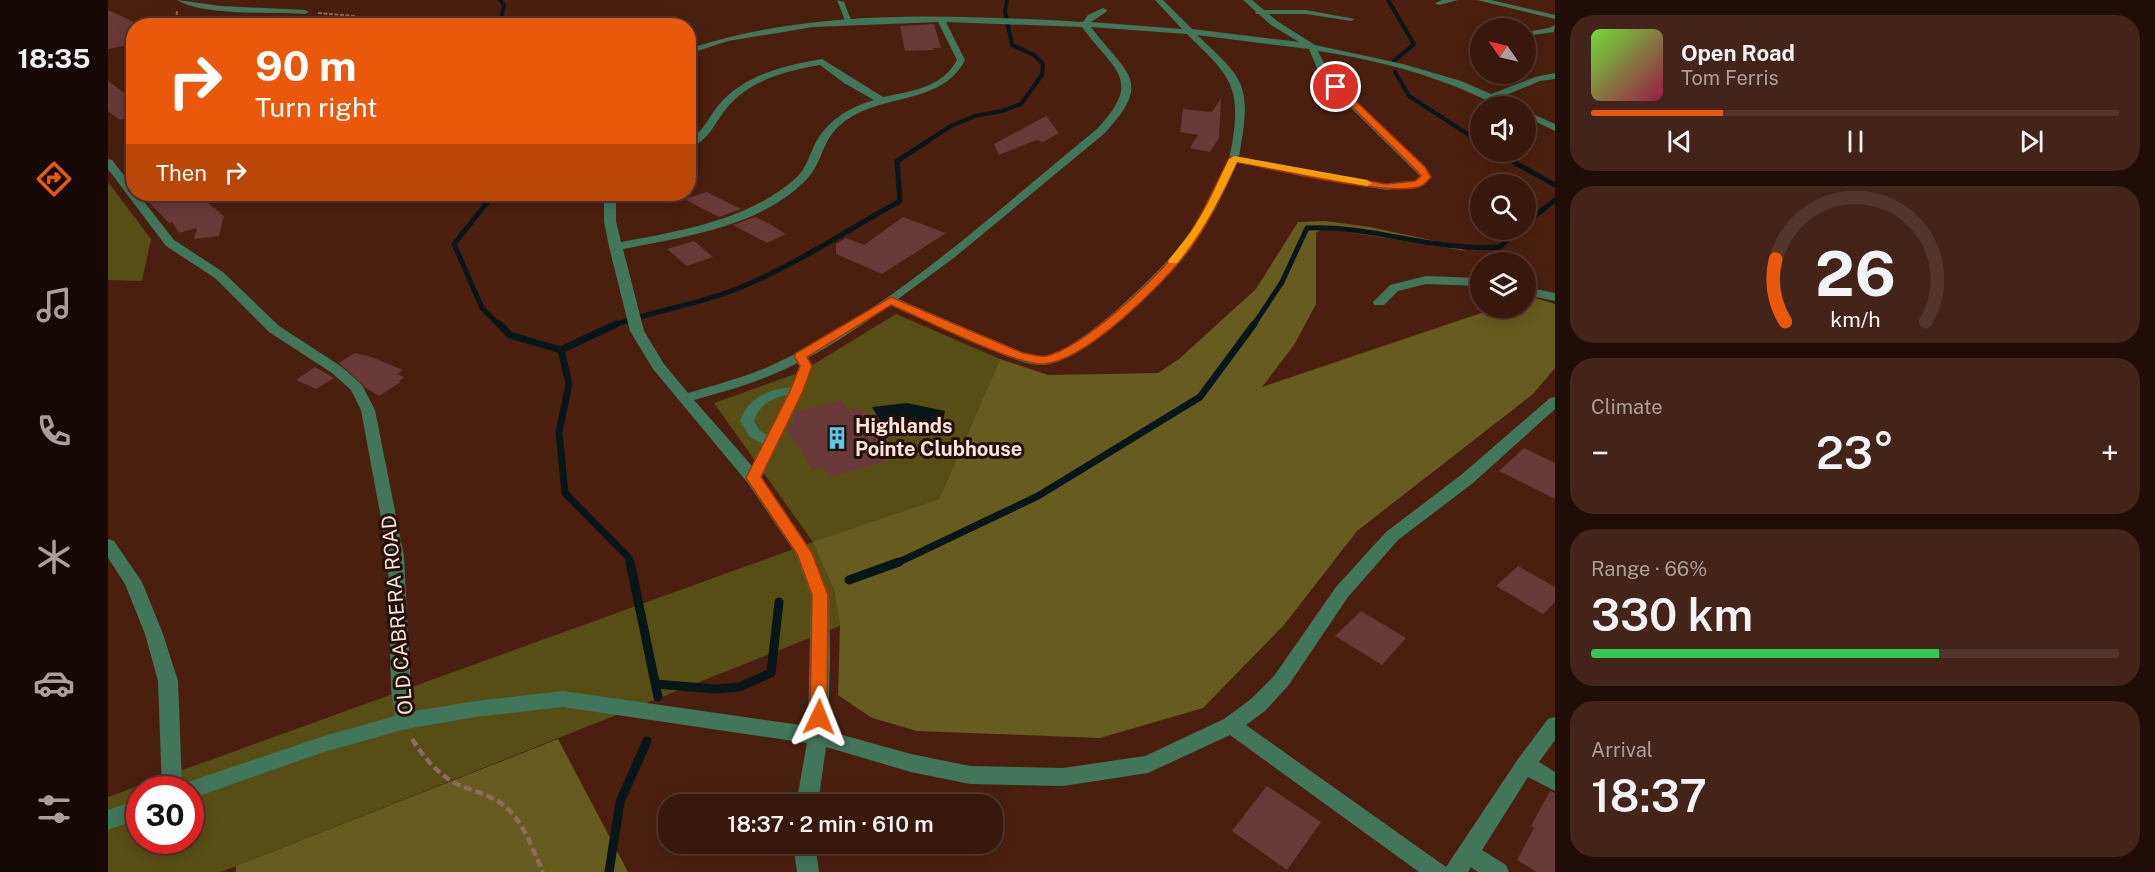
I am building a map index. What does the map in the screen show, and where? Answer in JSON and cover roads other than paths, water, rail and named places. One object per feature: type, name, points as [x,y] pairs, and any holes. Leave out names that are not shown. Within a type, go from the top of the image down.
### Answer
[{"type":"street","points":[[891,301],[1020,356],[1043,361],[1067,354],[1099,332],[1155,280],[1184,249],[1213,204],[1234,159],[1240,110],[1239,97],[1231,75],[1159,0]]},
{"type":"street","points":[[1234,159],[1386,187],[1418,184],[1426,177],[1421,169],[1350,102],[1322,71],[1312,47],[1259,12],[1247,0]]},
{"type":"street","points":[[1439,3],[1454,0]]},
{"type":"street","points":[[1481,0],[1555,17]]},
{"type":"street","points":[[1085,25],[1091,17],[1103,10]]},
{"type":"street","points":[[615,247],[735,218],[775,200],[801,180],[824,135],[843,117],[879,99],[923,92],[945,81],[958,71],[961,60],[941,19]]},
{"type":"street","points":[[696,49],[753,34],[850,23],[941,19],[1085,25],[1189,32],[1312,47],[1410,69],[1489,96]]},
{"type":"street","points":[[686,398],[742,382],[800,356],[891,301],[1118,115],[1129,87],[1126,76],[1085,25]]},
{"type":"street","points":[[696,142],[723,106],[745,87],[773,73],[797,66],[822,62],[847,81],[879,99]]},
{"type":"street","points":[[1495,96],[1538,79],[1555,76]]},
{"type":"street","points":[[1536,119],[1555,128]]},
{"type":"street","name":"OLD CABRERA ROAD","points":[[108,162],[126,186]]},
{"type":"street","name":"OLD CABRERA ROAD","points":[[138,201],[170,243],[219,275],[274,328],[337,370],[357,388],[368,410],[396,556],[401,690],[406,721]]},
{"type":"street","points":[[610,201],[610,221],[615,247],[637,331],[658,366],[715,436],[753,478],[804,553],[820,595],[821,658],[818,736],[809,794]]},
{"type":"street","points":[[1378,302],[1394,288],[1426,280],[1470,282]]},
{"type":"street","points":[[1536,293],[1555,297]]},
{"type":"street","points":[[204,785],[324,744],[406,721],[476,709],[563,699],[818,736],[911,764],[970,774],[1063,777],[1148,764],[1231,725],[1258,705],[1281,681],[1342,592],[1392,536],[1467,479],[1555,401]]},
{"type":"street","points":[[108,545],[132,582],[154,633],[168,681],[172,776]]},
{"type":"street","points":[[1231,725],[1437,872]]},
{"type":"street","points":[[1455,872],[1525,765],[1555,725]]},
{"type":"street","points":[[1525,765],[1555,782]]},
{"type":"street","points":[[108,820],[126,813]]},
{"type":"street","points":[[1467,853],[1498,872]]},
{"type":"street","points":[[806,854],[808,872]]},
{"type":"lane","points":[[181,0],[202,5],[305,12]]},
{"type":"lane","points":[[840,2],[850,23]]},
{"type":"lane","points":[[1259,12],[1306,12],[1351,19]]},
{"type":"lane","points":[[1536,32],[1555,27]]},
{"type":"lane","points":[[753,478],[797,391],[806,366],[800,356]]},
{"type":"lane","points":[[772,442],[755,434],[747,422],[748,415],[754,406],[765,398],[778,392],[797,391]]},
{"type":"waterway","points":[[500,0],[504,5],[501,18]]},
{"type":"waterway","points":[[926,142],[951,126],[975,116],[1002,111],[1021,104],[1042,75],[1043,64],[1034,55],[1012,45],[1005,11],[1007,0]]},
{"type":"waterway","points":[[1388,0],[1414,44],[1394,61]]},
{"type":"waterway","points":[[1395,72],[1409,96],[1470,136]]},
{"type":"waterway","points":[[612,326],[723,294],[760,279],[900,201],[897,161],[928,141]]},
{"type":"waterway","points":[[1514,162],[1555,185]]},
{"type":"waterway","points":[[1536,215],[1555,200]]},
{"type":"waterway","points":[[488,201],[454,244],[482,308],[500,326]]},
{"type":"waterway","points":[[1253,326],[1282,282],[1307,228],[1356,230],[1451,246],[1500,247],[1507,240]]},
{"type":"waterway","points":[[499,324],[510,335],[561,350]]},
{"type":"waterway","points":[[561,350],[616,324]]},
{"type":"waterway","points":[[895,564],[1038,496],[1200,397],[1254,324]]},
{"type":"waterway","points":[[561,350],[569,384],[559,432],[565,493],[629,558],[630,564]]},
{"type":"waterway","points":[[630,562],[658,697]]},
{"type":"waterway","points":[[849,580],[899,562]]},
{"type":"waterway","points":[[656,684],[715,689],[739,687],[771,673],[779,602]]},
{"type":"waterway","points":[[609,872],[620,802],[647,741]]},
{"type":"place","name":"Highlands Pointe Clubhouse","points":[[837,438]]}]
